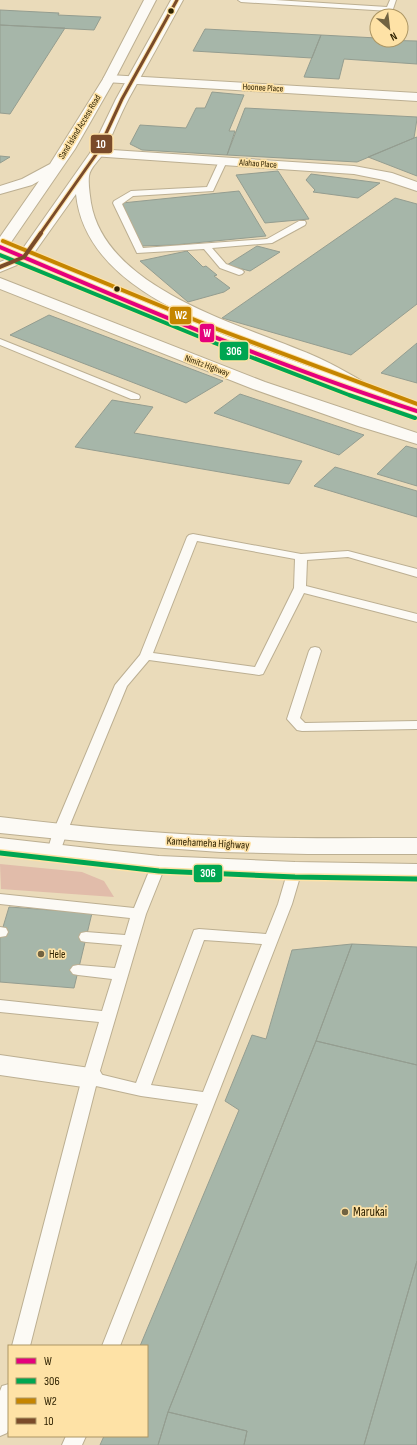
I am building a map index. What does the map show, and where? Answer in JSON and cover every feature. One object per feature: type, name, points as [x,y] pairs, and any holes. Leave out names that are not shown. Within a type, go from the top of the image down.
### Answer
[{"type":"main road","name":"Sand Island Access Road","points":[[0,247],[57,166],[109,79],[150,0]]},
{"type":"main road","points":[[0,267],[24,257],[96,153],[122,98],[134,81],[178,0]]},
{"type":"main road","points":[[144,62],[148,70],[178,84]]},
{"type":"main road","name":"Hoonee Place","points":[[109,79],[417,97]]},
{"type":"main road","points":[[122,98],[154,87],[178,84]]},
{"type":"main road","name":"Alahao Place","points":[[96,153],[354,170],[387,176],[417,187]]},
{"type":"main road","points":[[0,190],[26,182],[57,166]]},
{"type":"main road","points":[[82,174],[82,196],[91,226],[97,238],[111,256],[133,276],[180,307],[211,321],[307,359],[385,401]]},
{"type":"main road","points":[[0,247],[156,314],[385,401],[417,411]]},
{"type":"main road","name":"Nimitz Highway","points":[[0,283],[184,357],[351,419],[417,439]]},
{"type":"main road","name":"Kamehameha Highway","points":[[0,825],[57,842],[159,864],[295,870],[417,872]]},
{"type":"main road","name":"Kamehameha Highway","points":[[0,846],[57,842],[171,841],[292,846],[417,846]]},
{"type":"main road","points":[[0,1064],[90,1078]]},
{"type":"lane","points":[[241,0],[390,9],[394,0]]},
{"type":"lane","points":[[224,161],[210,189],[131,194],[117,203],[140,252],[269,241],[302,223]]},
{"type":"lane","points":[[206,246],[223,266],[239,272]]},
{"type":"lane","points":[[0,342],[135,397]]},
{"type":"lane","points":[[57,842],[121,685],[146,656],[193,537],[301,557],[348,554],[417,573]]},
{"type":"lane","points":[[146,656],[259,671],[300,588],[301,557]]},
{"type":"lane","points":[[300,588],[417,618]]},
{"type":"lane","points":[[315,651],[292,719],[302,727],[417,725]]},
{"type":"lane","points":[[21,1345],[90,1078],[139,914],[159,864]]},
{"type":"lane","points":[[111,1345],[285,904],[295,870]]},
{"type":"lane","points":[[0,900],[139,914]]},
{"type":"lane","points":[[141,1090],[199,934],[271,940]]},
{"type":"lane","points":[[86,937],[131,941]]},
{"type":"lane","points":[[78,970],[121,974]]},
{"type":"lane","points":[[0,1006],[109,1016]]},
{"type":"lane","points":[[90,1078],[141,1090],[208,1100]]},
{"type":"lane","points":[[0,1427],[8,1396]]},
{"type":"shaded area","points":[[0,864],[82,872],[104,881],[114,897],[1,889]]},
{"type":"building","points":[[0,10],[101,17],[94,30],[0,25]]},
{"type":"building","points":[[0,25],[65,28],[10,114],[0,113]]},
{"type":"building","points":[[205,29],[321,35],[312,58],[193,51]]},
{"type":"building","points":[[321,35],[369,38],[369,48],[409,48],[409,41],[417,41],[417,64],[344,59],[339,79],[304,77]]},
{"type":"building","points":[[212,92],[244,95],[229,131],[235,131],[227,155],[142,150],[130,144],[140,125],[186,128],[196,108],[205,108]]},
{"type":"building","points":[[245,108],[417,117],[417,119],[414,138],[357,162],[227,155]]},
{"type":"building","points":[[417,137],[417,176],[368,157],[414,138]]},
{"type":"building","points":[[0,156],[10,157],[0,163]]},
{"type":"building","points":[[278,171],[309,219],[265,223],[236,175]]},
{"type":"building","points":[[311,174],[380,183],[358,198],[313,192],[315,190],[306,180]]},
{"type":"building","points":[[239,191],[266,236],[174,245],[141,246],[122,203]]},
{"type":"building","points":[[395,198],[417,204],[417,304],[351,355],[222,318]]},
{"type":"building","points":[[257,246],[280,252],[250,271],[227,265]]},
{"type":"building","points":[[187,251],[203,267],[206,266],[217,275],[214,276],[230,288],[224,292],[188,302],[140,261]]},
{"type":"building","points":[[49,315],[223,381],[186,403],[10,335]]},
{"type":"building","points":[[417,343],[417,383],[381,373]]},
{"type":"building","points":[[240,394],[364,435],[339,455],[214,413]]},
{"type":"building","points":[[112,400],[153,407],[134,433],[302,461],[289,484],[75,447]]},
{"type":"building","points":[[406,446],[417,449],[417,486],[377,474]]},
{"type":"building","points":[[335,467],[417,491],[417,517],[314,486]]},
{"type":"building","name":"Hele","points":[[9,907],[92,913],[74,988],[0,982],[0,937]]},
{"type":"building","points":[[352,944],[417,947],[417,1065],[316,1041]]},
{"type":"building","points":[[352,944],[316,1041],[168,1412],[158,1445],[100,1445],[104,1437],[148,1437],[148,1345],[140,1345],[239,1110],[225,1101],[252,1035],[266,1039],[292,950]]},
{"type":"building","points":[[316,1041],[417,1065],[417,1261],[364,1445],[244,1445],[247,1431],[168,1412]]},
{"type":"building","points":[[417,1261],[417,1445],[364,1445]]},
{"type":"building","points":[[168,1412],[247,1431],[244,1445],[158,1445]]},
{"type":"transit line","name":"10","points":[[0,267],[24,257],[97,153],[122,99],[177,0]]},
{"type":"transit line","name":"W2","points":[[3,241],[109,286],[217,329],[417,404]]},
{"type":"transit line","name":"W","points":[[0,247],[178,322],[286,364],[417,411]]},
{"type":"transit line","name":"306","points":[[0,255],[212,342],[349,395],[415,418]]},
{"type":"transit line","name":"306","points":[[0,853],[159,871],[295,877],[417,879]]},
{"type":"place","name":"Hele","points":[[41,954]]},
{"type":"place","name":"Marukai","points":[[345,1212]]}]
